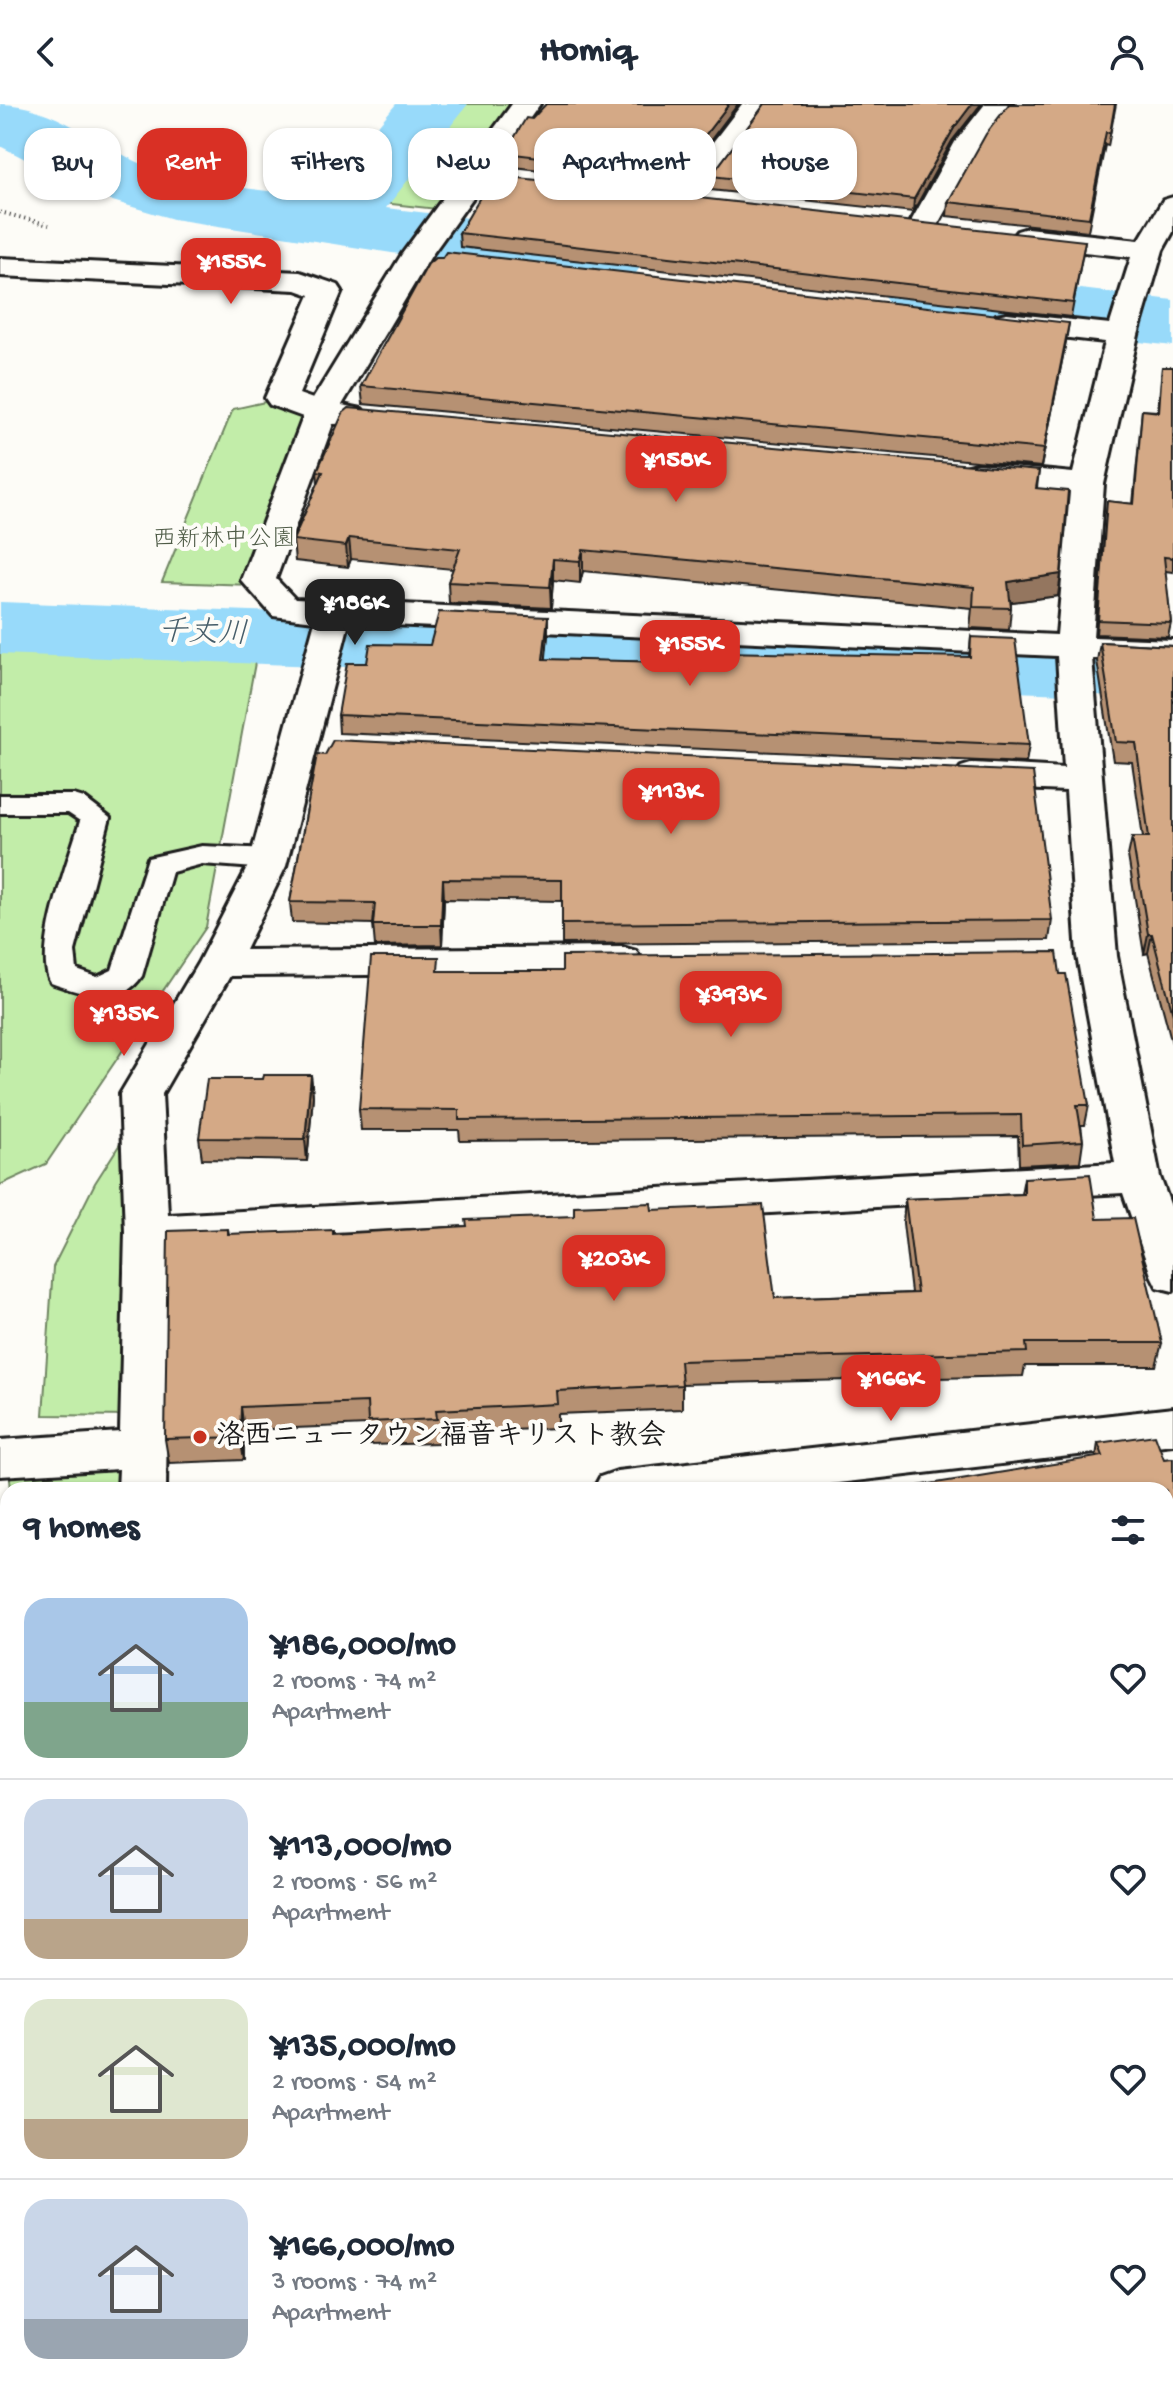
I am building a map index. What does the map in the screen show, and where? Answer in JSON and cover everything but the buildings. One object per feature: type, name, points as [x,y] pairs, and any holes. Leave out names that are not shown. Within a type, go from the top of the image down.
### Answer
[{"type":"street","points":[[509,128],[526,104]]},
{"type":"street","points":[[716,157],[756,104]]},
{"type":"street","points":[[924,225],[969,142],[1000,104]]},
{"type":"street","points":[[456,200],[437,225],[433,256],[321,413],[258,580],[285,609],[1074,649],[1173,651]]},
{"type":"street","points":[[700,200],[715,202]]},
{"type":"street","points":[[1173,206],[1148,250],[1132,301],[1087,484],[1074,649],[1084,780],[1081,956],[1139,1177],[1173,1275]]},
{"type":"street","points":[[894,222],[954,229]]},
{"type":"street","points":[[998,233],[1148,250]]},
{"type":"street","points":[[0,267],[300,281],[327,291],[281,398],[321,413],[383,419]]},
{"type":"street","points":[[981,319],[1122,335]]},
{"type":"street","points":[[946,471],[1087,484]]},
{"type":"street","points":[[0,1458],[143,1470],[147,1232],[141,1094],[218,963],[269,859],[314,746],[318,666],[335,611]]},
{"type":"street","points":[[942,774],[1084,780]]},
{"type":"street","points":[[218,963],[665,960]]},
{"type":"street","points":[[147,1232],[1139,1177]]},
{"type":"street","points":[[686,1482],[1173,1426]]},
{"type":"lane","points":[[0,804],[74,804],[95,818],[60,951],[62,976],[99,988],[126,976],[159,865],[202,855],[269,859]]},
{"type":"green space","points":[[461,104],[519,104],[500,128],[439,128]]},
{"type":"green space","points":[[408,163],[408,200],[444,200],[437,209],[373,202],[392,200],[392,181]]},
{"type":"green space","name":"西新林中公園","points":[[274,400],[312,416],[252,585],[162,582],[233,409]]},
{"type":"green space","points":[[0,645],[257,652],[206,927],[46,1164],[0,1185]]},
{"type":"green space","points":[[141,1111],[132,1416],[43,1415],[53,1267],[95,1183]]},
{"type":"green space","points":[[132,1460],[131,1482],[10,1482],[9,1468]]},
{"type":"waterway","points":[[336,222],[433,104]]},
{"type":"waterway","points":[[0,123],[16,127],[122,181],[173,197],[392,231],[610,257]]},
{"type":"waterway","points":[[920,293],[1173,323]]},
{"type":"waterway","name":"千丈川","points":[[0,628],[1173,671]]},
{"type":"place","name":"洛西ニュータウン福音キリスト教会","points":[[200,1437]]}]
